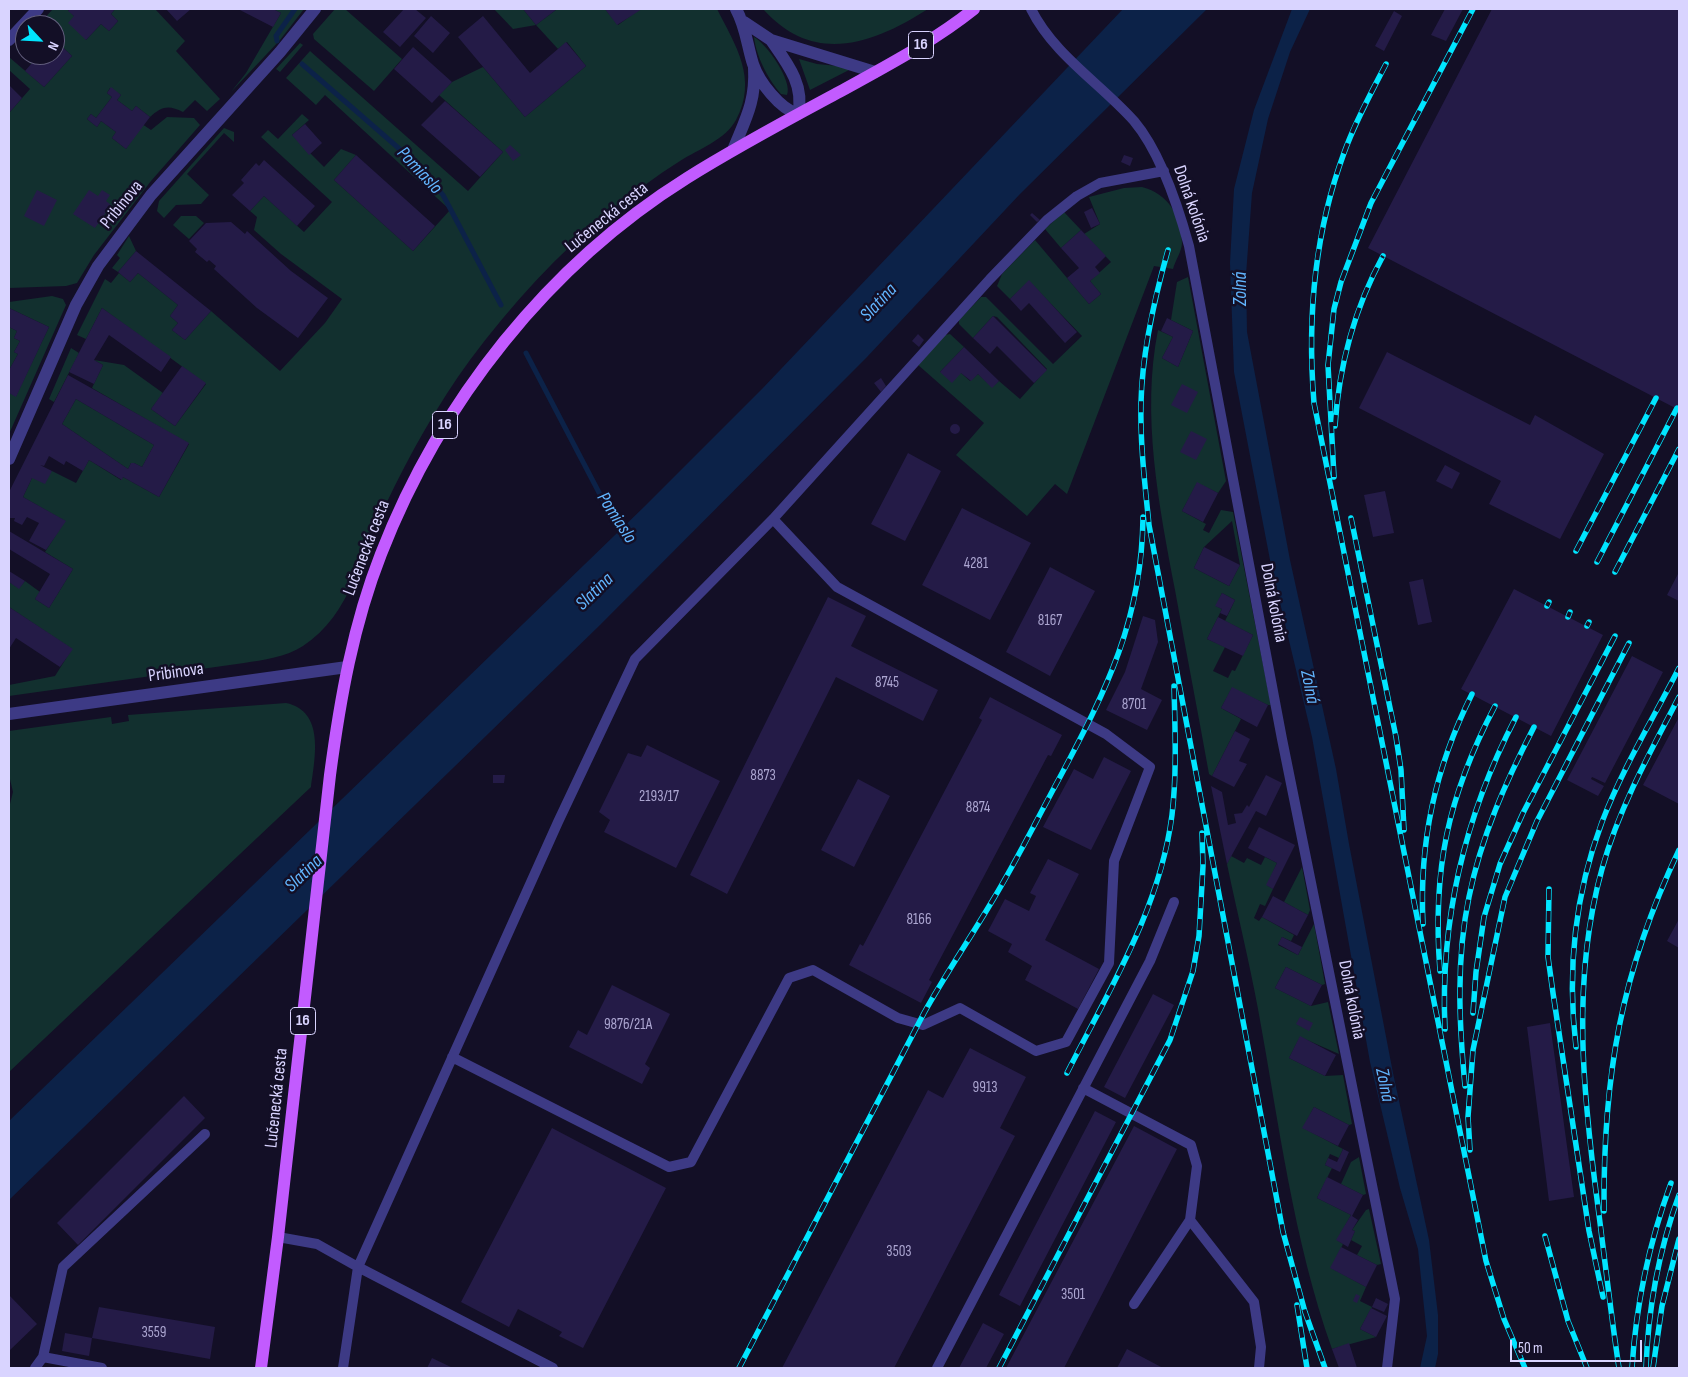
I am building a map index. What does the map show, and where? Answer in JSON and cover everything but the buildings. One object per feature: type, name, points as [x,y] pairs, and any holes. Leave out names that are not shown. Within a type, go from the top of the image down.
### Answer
[{"type":"main road","name":"Lučenecká cesta","points":[[261,1368],[278,1237],[330,775],[348,667],[368,592],[400,509],[434,442],[487,363],[548,291],[596,246],[662,195],[733,150],[921,46],[974,9]]},
{"type":"street","points":[[9,40],[38,9]]},
{"type":"street","name":"Pribinova","points":[[9,459],[76,305],[98,266],[152,195],[280,52],[315,9]]},
{"type":"street","points":[[733,150],[755,89],[754,66],[744,22],[736,9]]},
{"type":"street","points":[[744,22],[771,40],[875,72]]},
{"type":"street","points":[[754,66],[783,108],[798,114],[801,97],[797,83],[790,68],[771,40]]},
{"type":"street","name":"Pribinova","points":[[9,714],[348,667]]},
{"type":"lane","name":"Dolná kolónia","points":[[1031,9],[1040,26],[1052,41],[1135,122],[1164,171],[1189,246],[1284,749],[1395,1299],[1387,1368]]},
{"type":"lane","points":[[343,1368],[358,1267],[558,822],[635,659],[773,519],[990,279],[1047,220],[1077,196],[1100,183],[1164,171]]},
{"type":"lane","points":[[452,1057],[669,1167],[691,1162],[789,978],[813,970],[898,1018],[923,1025],[960,1008],[1036,1051],[1066,1042],[1109,963],[1114,862],[1150,767],[1106,734],[837,587],[773,519]]},
{"type":"lane","points":[[937,1368],[1150,962],[1174,902]]},
{"type":"lane","points":[[1083,1088],[1192,1145],[1197,1166],[1190,1220],[1134,1304]]},
{"type":"lane","points":[[35,1368],[44,1357],[63,1267],[205,1134]]},
{"type":"lane","points":[[1190,1220],[1254,1302],[1261,1346],[1259,1368]]},
{"type":"lane","points":[[278,1237],[317,1244],[553,1368]]},
{"type":"lane","points":[[44,1357],[102,1368]]},
{"type":"green space","points":[[53,9],[67,9],[74,16],[86,40],[101,24],[109,31],[118,21],[111,14],[115,9],[155,9],[185,41],[176,51],[220,99],[207,111],[195,100],[183,112],[174,108],[166,108],[150,117],[136,106],[132,111],[117,100],[121,95],[110,88],[107,93],[112,97],[96,118],[91,114],[87,119],[97,127],[101,121],[116,132],[112,138],[126,149],[142,124],[151,130],[167,117],[194,118],[200,125],[151,181],[94,255],[77,283],[66,286],[9,288],[9,113],[30,89],[9,70],[9,57],[15,62],[15,65],[18,65],[44,87],[65,65],[72,56],[65,49],[65,15],[47,15]]},
{"type":"green space","points":[[273,9],[304,9],[280,40],[231,92],[246,73],[281,13]]},
{"type":"green space","points":[[335,9],[345,9],[402,59],[374,91],[314,39],[313,34]]},
{"type":"green space","points":[[494,9],[523,9],[536,25],[513,29]]},
{"type":"green space","points":[[557,9],[605,9],[618,25],[640,9],[717,9],[737,50],[745,77],[745,91],[736,120],[718,139],[662,173],[592,227],[536,280],[502,319],[446,394],[425,430],[386,504],[354,582],[344,600],[333,618],[303,646],[282,655],[259,661],[9,696],[9,685],[55,676],[72,649],[9,607],[9,582],[19,588],[25,581],[40,592],[35,599],[49,608],[73,569],[45,552],[65,521],[23,497],[32,478],[52,471],[76,483],[89,460],[121,480],[123,477],[159,497],[189,444],[92,388],[103,365],[94,360],[124,365],[163,393],[151,409],[175,426],[206,384],[102,308],[86,339],[77,335],[105,279],[111,283],[119,273],[130,282],[138,273],[178,305],[170,316],[178,323],[172,330],[185,340],[211,311],[280,371],[325,323],[342,299],[281,254],[254,230],[257,217],[250,211],[264,196],[304,232],[332,202],[261,137],[268,130],[278,139],[302,114],[309,120],[292,135],[324,167],[341,149],[356,155],[334,180],[413,251],[450,210],[325,95],[316,105],[286,78],[310,51],[468,191],[503,152],[439,95],[452,82],[483,67],[525,117],[586,66],[567,42],[558,49],[536,25]]},
{"type":"green space","points":[[763,9],[928,9],[886,32],[844,44],[823,43],[803,38],[782,27]]},
{"type":"green space","points":[[754,37],[765,47],[777,63],[786,81],[787,95],[781,94],[767,74],[757,52]]},
{"type":"green space","points":[[300,43],[303,45],[280,72],[276,69]]},
{"type":"green space","points":[[799,59],[817,64],[848,67],[849,70],[810,90]]},
{"type":"green space","points":[[224,128],[234,132],[234,142],[224,133],[187,174],[209,195],[201,204],[176,205],[164,218],[157,211],[159,201]]},
{"type":"green space","points":[[1142,187],[1160,195],[1172,208],[1181,233],[1181,249],[1173,269],[1154,266],[1067,494],[1055,484],[1027,516],[956,455],[984,423],[917,364],[945,335],[950,334],[964,347],[940,372],[961,373],[970,381],[978,374],[992,387],[999,381],[1020,399],[1047,369],[997,317],[993,316],[973,338],[959,324],[959,320],[981,297],[986,297],[1053,364],[1082,336],[1029,281],[1010,299],[997,286],[1002,274],[1035,240],[1089,304],[1101,294],[1090,281],[1111,262],[1084,234],[1100,224],[1089,197],[1124,188]]},
{"type":"green space","points":[[1064,212],[1081,230],[1061,248],[1045,229]]},
{"type":"green space","points":[[181,216],[196,216],[204,223],[189,239],[173,225]]},
{"type":"green space","points":[[129,236],[136,251],[118,272],[112,268],[120,258],[117,255]]},
{"type":"green space","points":[[1188,277],[1226,481],[1218,493],[1197,483],[1182,511],[1206,524],[1203,530],[1209,533],[1221,510],[1233,512],[1271,705],[1232,688],[1221,708],[1241,719],[1212,776],[1209,774],[1163,526],[1154,460],[1151,395],[1153,362],[1158,330],[1173,337],[1162,358],[1178,367],[1193,331],[1171,320],[1177,282]],"holes":[[[1232,521],[1240,565],[1229,586],[1194,568],[1204,547]],[[1222,593],[1235,600],[1225,621],[1253,635],[1235,671],[1232,670],[1228,678],[1213,671],[1225,647],[1207,639],[1222,609],[1216,606]]]},
{"type":"green space","points":[[52,296],[63,299],[66,305],[9,434],[9,393],[16,396],[49,327],[9,308],[9,302]]},
{"type":"green space","points":[[9,327],[17,331],[14,338],[20,341],[14,352],[18,354],[9,370]]},
{"type":"green space","points":[[71,348],[79,353],[54,402],[49,399]]},
{"type":"green space","points":[[76,399],[154,445],[142,467],[131,463],[128,469],[62,424]]},
{"type":"green space","points":[[286,703],[298,708],[307,715],[312,725],[315,737],[315,750],[311,787],[9,1072],[9,808],[13,792],[9,775],[9,731],[111,717],[112,724],[129,721],[128,715]]},
{"type":"green space","points":[[1231,856],[1244,863],[1247,858],[1261,865],[1265,857],[1277,863],[1267,885],[1273,889],[1265,906],[1260,904],[1254,918],[1259,921],[1262,917],[1294,935],[1291,941],[1282,937],[1278,945],[1298,955],[1314,924],[1325,984],[1322,985],[1286,967],[1275,988],[1311,1006],[1328,1002],[1339,1054],[1300,1037],[1289,1058],[1325,1076],[1343,1075],[1352,1124],[1349,1125],[1314,1107],[1303,1128],[1343,1149],[1339,1158],[1330,1154],[1325,1165],[1332,1168],[1317,1198],[1351,1215],[1337,1240],[1343,1244],[1331,1268],[1366,1287],[1360,1301],[1372,1307],[1360,1329],[1376,1337],[1332,1349],[1307,1266],[1288,1180],[1254,991],[1227,864]]},
{"type":"green space","points":[[1302,867],[1310,910],[1308,915],[1284,902]]},
{"type":"green space","points":[[1359,1157],[1366,1194],[1363,1195],[1341,1184],[1351,1162]]},
{"type":"green space","points":[[1369,1209],[1381,1264],[1377,1265],[1357,1255],[1362,1246],[1351,1240],[1355,1231],[1352,1230],[1366,1210]]},
{"type":"water","name":"Slatina","points":[[1123,9],[1207,9],[1020,194],[867,357],[600,625],[9,1200],[9,1121],[645,506],[762,389]]},
{"type":"water","name":"Zolná","points":[[1292,9],[1310,9],[1290,52],[1268,119],[1252,193],[1246,275],[1247,332],[1290,560],[1336,769],[1393,1073],[1429,1240],[1438,1315],[1438,1354],[1435,1368],[1420,1368],[1427,1336],[1418,1249],[1400,1188],[1370,1062],[1312,737],[1271,565],[1234,372],[1230,263],[1234,189],[1254,110]]},
{"type":"waterway","name":"Pomiaslo","points":[[277,41],[276,36],[295,9]]},
{"type":"waterway","name":"Pomiaslo","points":[[302,64],[418,165],[443,195],[501,305]]},
{"type":"waterway","name":"Pomiaslo","points":[[526,353],[605,504],[624,535]]},
{"type":"railway","points":[[1334,477],[1328,365],[1334,309],[1341,282],[1371,203],[1473,9]]},
{"type":"railway","points":[[1386,64],[1348,141],[1334,183],[1319,245],[1313,307],[1312,371],[1314,403],[1486,1261],[1504,1319],[1525,1368]]},
{"type":"railway","points":[[1168,250],[1150,326],[1142,384],[1142,449],[1149,525],[1283,1232],[1305,1312],[1325,1368]]},
{"type":"railway","points":[[1335,426],[1340,382],[1350,338],[1364,296],[1383,256]]},
{"type":"railway","points":[[1576,551],[1656,398]]},
{"type":"railway","points":[[1597,562],[1677,408]]},
{"type":"railway","points":[[1615,572],[1679,449]]},
{"type":"railway","points":[[739,1368],[924,1013],[1009,872],[1093,714],[1107,683],[1129,621],[1141,554],[1143,517]]},
{"type":"railway","points":[[1351,518],[1396,737],[1401,770],[1404,830]]},
{"type":"railway","points":[[1547,606],[1549,602]]},
{"type":"railway","points":[[1568,617],[1570,612]]},
{"type":"railway","points":[[1587,626],[1589,622]]},
{"type":"railway","points":[[1473,1013],[1476,972],[1484,917],[1500,864],[1523,813],[1615,636]]},
{"type":"railway","points":[[1470,1150],[1468,1117],[1473,1050],[1505,897],[1537,821],[1629,643]]},
{"type":"railway","points":[[1576,1047],[1572,990],[1573,961],[1575,933],[1585,877],[1610,802],[1638,744],[1679,668]]},
{"type":"railway","points":[[1067,1073],[1131,948],[1145,916],[1166,850],[1175,783],[1174,686]]},
{"type":"railway","points":[[1423,924],[1424,864],[1432,806],[1448,750],[1472,694]]},
{"type":"railway","points":[[1619,1368],[1584,1080],[1583,995],[1586,953],[1592,911],[1609,846],[1626,802],[1679,697]]},
{"type":"railway","points":[[1440,971],[1439,899],[1441,866],[1447,834],[1465,771],[1495,706]]},
{"type":"railway","points":[[1445,1029],[1447,948],[1452,908],[1460,869],[1470,830],[1483,792],[1498,754],[1516,717]]},
{"type":"railway","points":[[1465,1086],[1461,1039],[1460,967],[1469,897],[1487,831],[1534,727]]},
{"type":"railway","points":[[999,1368],[1170,1040],[1193,971],[1199,936],[1203,866],[1202,833]]},
{"type":"railway","points":[[1604,1211],[1607,1115],[1619,1026],[1643,939],[1659,895],[1679,850]]},
{"type":"railway","points":[[1549,889],[1548,957],[1589,1231],[1603,1297]]},
{"type":"railway","points":[[1632,1368],[1640,1297],[1656,1228],[1671,1183]]},
{"type":"railway","points":[[1646,1368],[1649,1324],[1660,1258],[1679,1195]]},
{"type":"railway","points":[[1545,1236],[1568,1321],[1587,1368]]},
{"type":"railway","points":[[1653,1368],[1662,1306],[1679,1239]]},
{"type":"railway","points":[[1297,1305],[1307,1368]]}]
